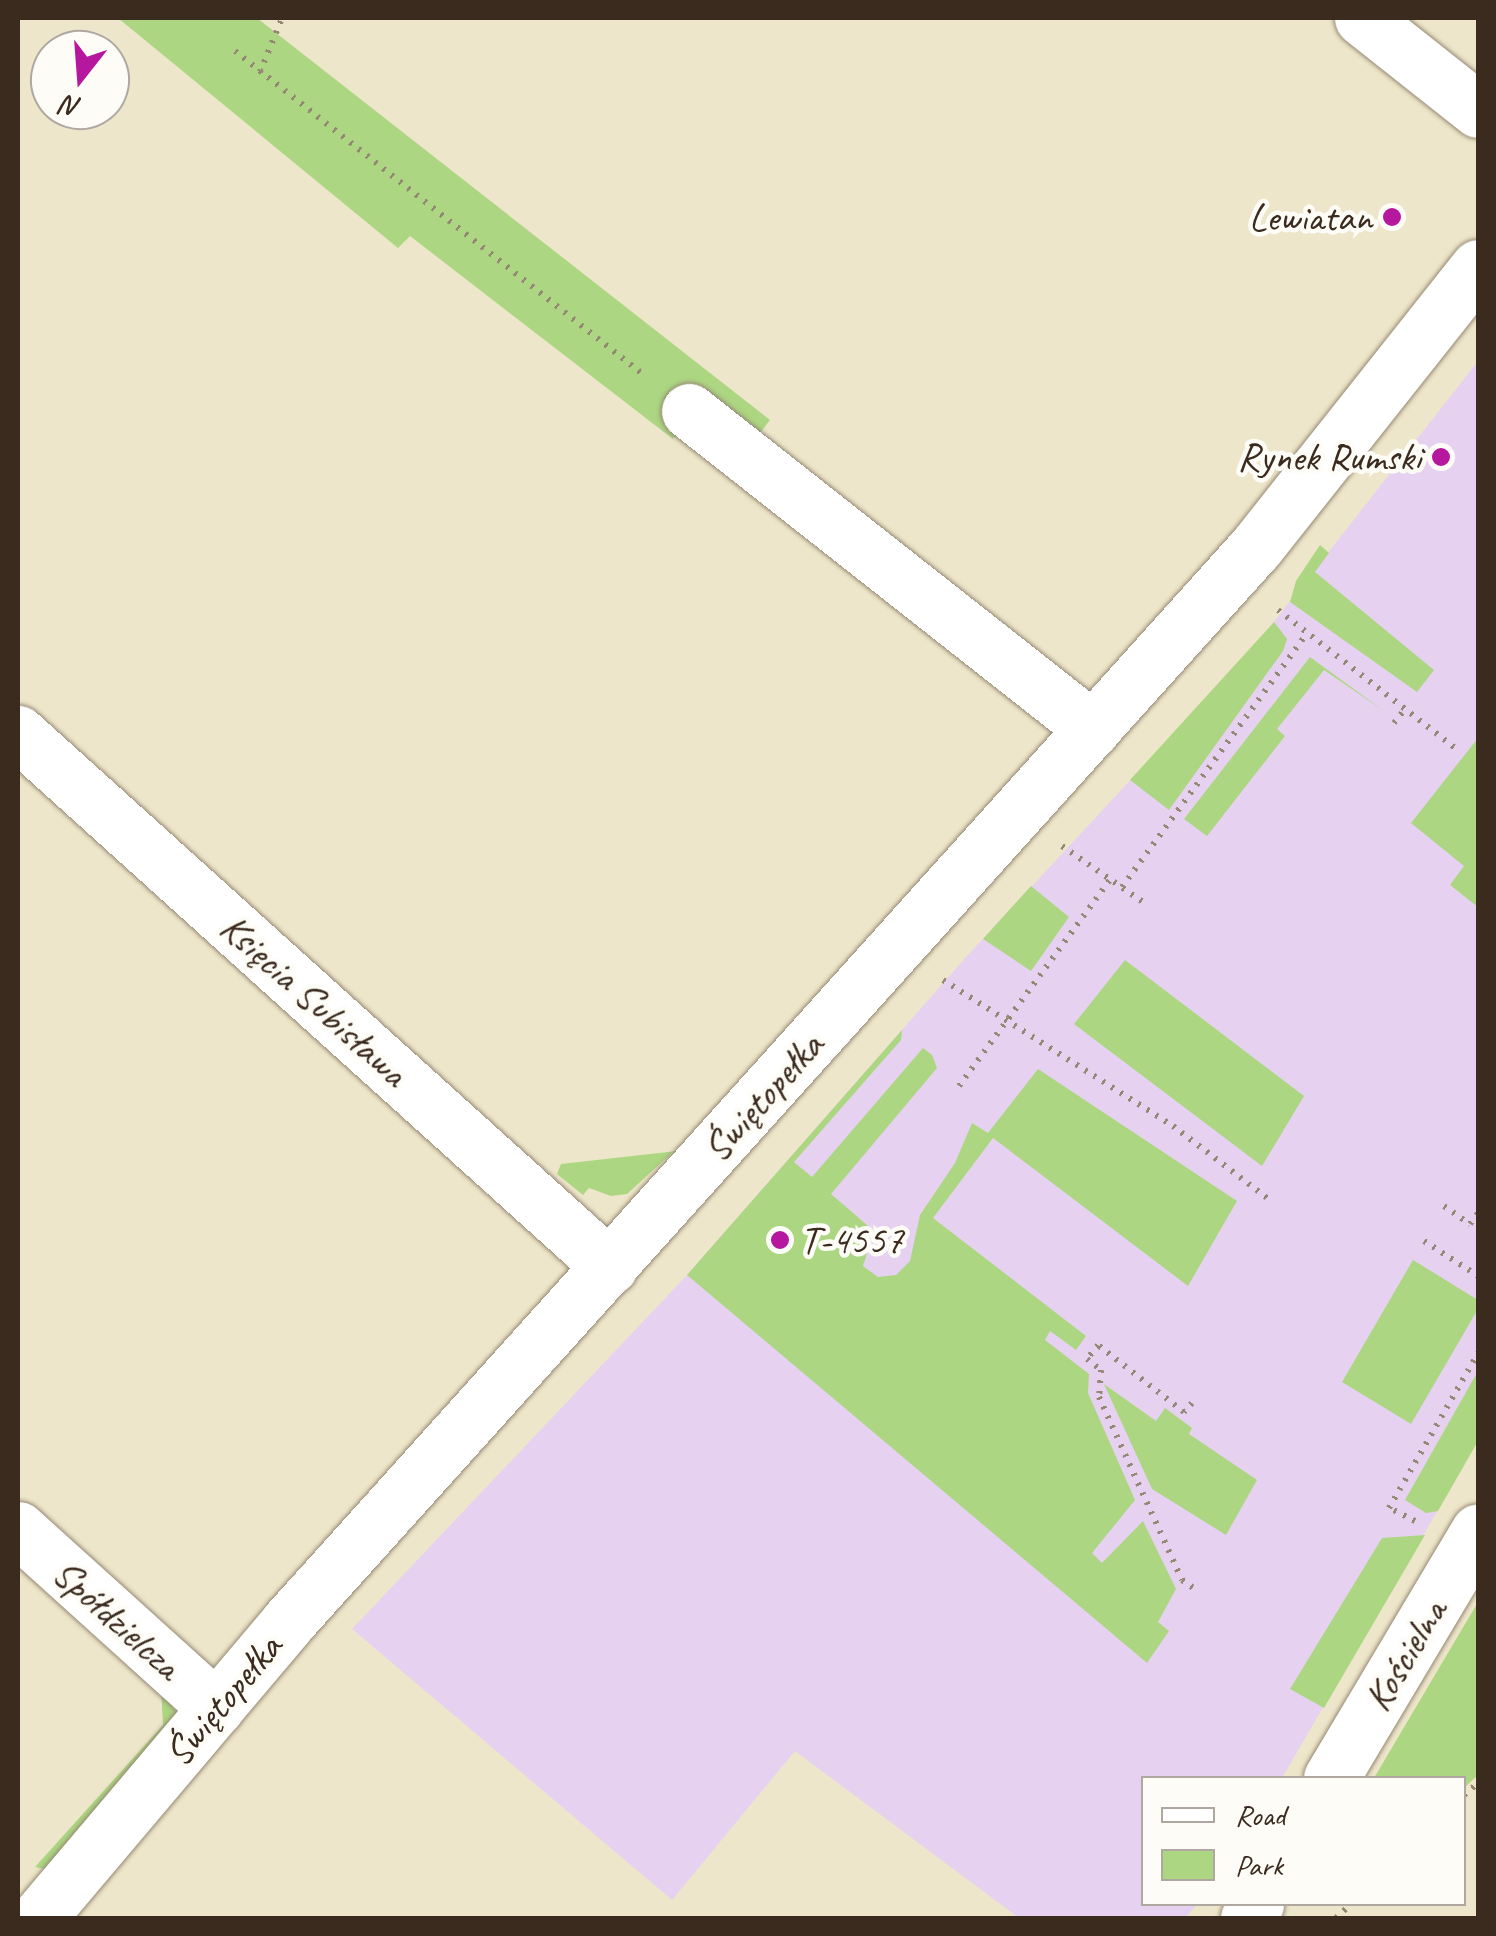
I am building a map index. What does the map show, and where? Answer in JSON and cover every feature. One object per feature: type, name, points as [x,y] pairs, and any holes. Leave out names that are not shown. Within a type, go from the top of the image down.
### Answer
[{"type":"street","points":[[1362,18],[1478,110]]},
{"type":"street","name":"Świętopełka","points":[[38,1918],[216,1708],[1256,548],[1478,268]]},
{"type":"street","points":[[689,411],[1094,729]]},
{"type":"street","name":"Księcia Subisława","points":[[18,733],[610,1268]]},
{"type":"street","name":"Spółdzielcza","points":[[18,1529],[216,1708]]},
{"type":"street","name":"Kościelna","points":[[1332,1776],[1453,1530]]},
{"type":"path","points":[[260,72],[282,18]]},
{"type":"path","points":[[234,51],[689,411]]},
{"type":"path","points":[[1282,612],[1458,750]]},
{"type":"path","points":[[1122,888],[1307,633]]},
{"type":"path","points":[[1394,723],[1405,708]]},
{"type":"path","points":[[1056,841],[1143,902]]},
{"type":"path","points":[[960,1086],[1110,880]]},
{"type":"path","points":[[934,974],[1173,1126],[1271,1201]]},
{"type":"path","points":[[1444,1206],[1470,1224],[1478,1213]]},
{"type":"path","points":[[1424,1241],[1478,1276]]},
{"type":"path","points":[[1192,1403],[1184,1412],[1098,1346],[1087,1359],[1101,1370],[1099,1397],[1182,1580],[1195,1588]]},
{"type":"path","points":[[1453,1530],[1386,1506],[1478,1352]]},
{"type":"shaded area","points":[[1478,361],[1478,1441],[1283,1776],[1141,1776],[1141,1906],[1195,1906],[1185,1918],[1019,1918],[795,1751],[672,1900],[352,1629],[687,1275],[966,957],[1255,646]]},
{"type":"green space","points":[[118,18],[257,18],[770,420],[754,441],[684,427],[673,439],[410,236],[398,248]]},
{"type":"green space","points":[[1320,545],[1329,553],[1315,572],[1434,670],[1417,692],[1290,602],[1296,581]]},
{"type":"green space","points":[[1274,622],[1287,639],[1283,651],[1169,810],[1130,780]]},
{"type":"green space","points":[[1310,657],[1384,711],[1324,670],[1277,729],[1285,736],[1207,836],[1184,819]]},
{"type":"green space","points":[[1478,738],[1478,907],[1450,885],[1464,866],[1411,823]]},
{"type":"green space","points":[[1031,886],[1069,917],[1031,971],[983,939]]},
{"type":"green space","points":[[1125,960],[1304,1096],[1262,1166],[1074,1024]]},
{"type":"green space","points":[[902,1030],[901,1040],[794,1162],[812,1177],[923,1048],[932,1055],[937,1068],[831,1194],[874,1231],[863,1266],[878,1277],[896,1275],[910,1261],[920,1215],[955,1163],[972,1123],[988,1133],[1038,1069],[1237,1201],[1188,1286],[993,1138],[933,1218],[1086,1336],[1076,1350],[1050,1331],[1045,1340],[1089,1374],[1088,1393],[1135,1500],[1092,1553],[1102,1563],[1143,1521],[1176,1589],[1158,1622],[1169,1631],[1147,1663],[687,1275]]},
{"type":"green space","points":[[686,1150],[685,1162],[673,1152],[627,1194],[611,1196],[589,1188],[583,1195],[557,1174],[561,1164]]},
{"type":"green space","points":[[1413,1260],[1478,1300],[1478,1309],[1411,1424],[1342,1382]]},
{"type":"green space","points":[[1478,1371],[1478,1441],[1438,1511],[1426,1513],[1405,1500]]},
{"type":"green space","points":[[1104,1384],[1156,1421],[1165,1408],[1192,1428],[1189,1434],[1257,1480],[1226,1535],[1152,1489]]},
{"type":"green space","points":[[1425,1535],[1324,1708],[1290,1689],[1382,1538]]},
{"type":"green space","points":[[1478,1602],[1478,1775],[1466,1786],[1466,1776],[1375,1776]]},
{"type":"green space","points":[[161,1688],[181,1720],[45,1869],[35,1867],[163,1725]]},
{"type":"place","name":"Lewiatan","points":[[1392,217]]},
{"type":"place","name":"Rynek Rumski","points":[[1441,457]]},
{"type":"place","name":"T-4557","points":[[780,1240]]}]
